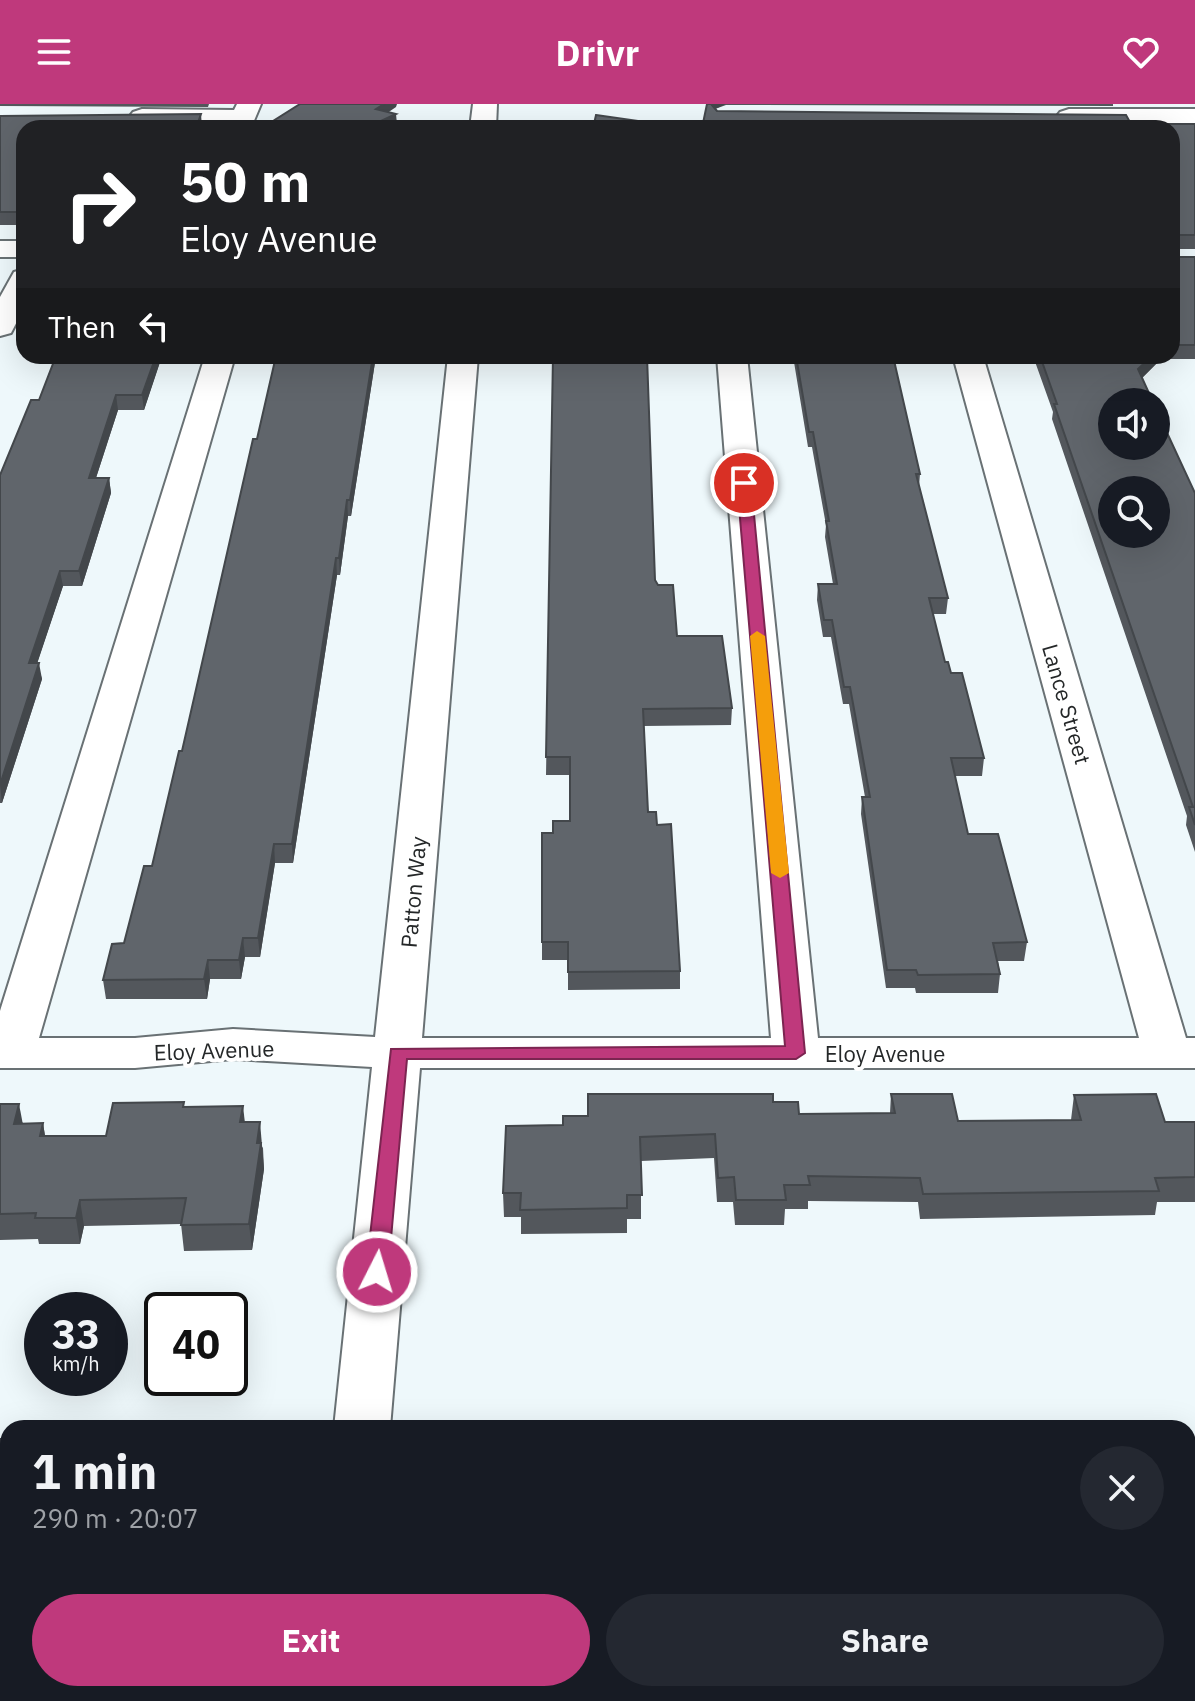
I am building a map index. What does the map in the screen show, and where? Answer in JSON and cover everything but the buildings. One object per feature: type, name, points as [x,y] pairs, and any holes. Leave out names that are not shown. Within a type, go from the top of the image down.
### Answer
[{"type":"street","points":[[1051,117],[1155,110],[1195,117]]},
{"type":"street","points":[[122,117],[246,111]]},
{"type":"street","points":[[0,327],[16,294]]},
{"type":"street","points":[[6,1053],[218,364]]},
{"type":"street","name":"Patton Way","points":[[363,1420],[462,364]]},
{"type":"street","points":[[733,364],[796,1053]]},
{"type":"street","name":"Lance Street","points":[[970,364],[1181,1053]]},
{"type":"street","name":"Eloy Avenue","points":[[6,1053],[135,1053],[233,1044],[398,1053],[1181,1053]]},
{"type":"slow traffic","points":[[757,636],[780,873]]},
{"type":"route","points":[[377,1272],[398,1053],[796,1053],[744,483]]}]
